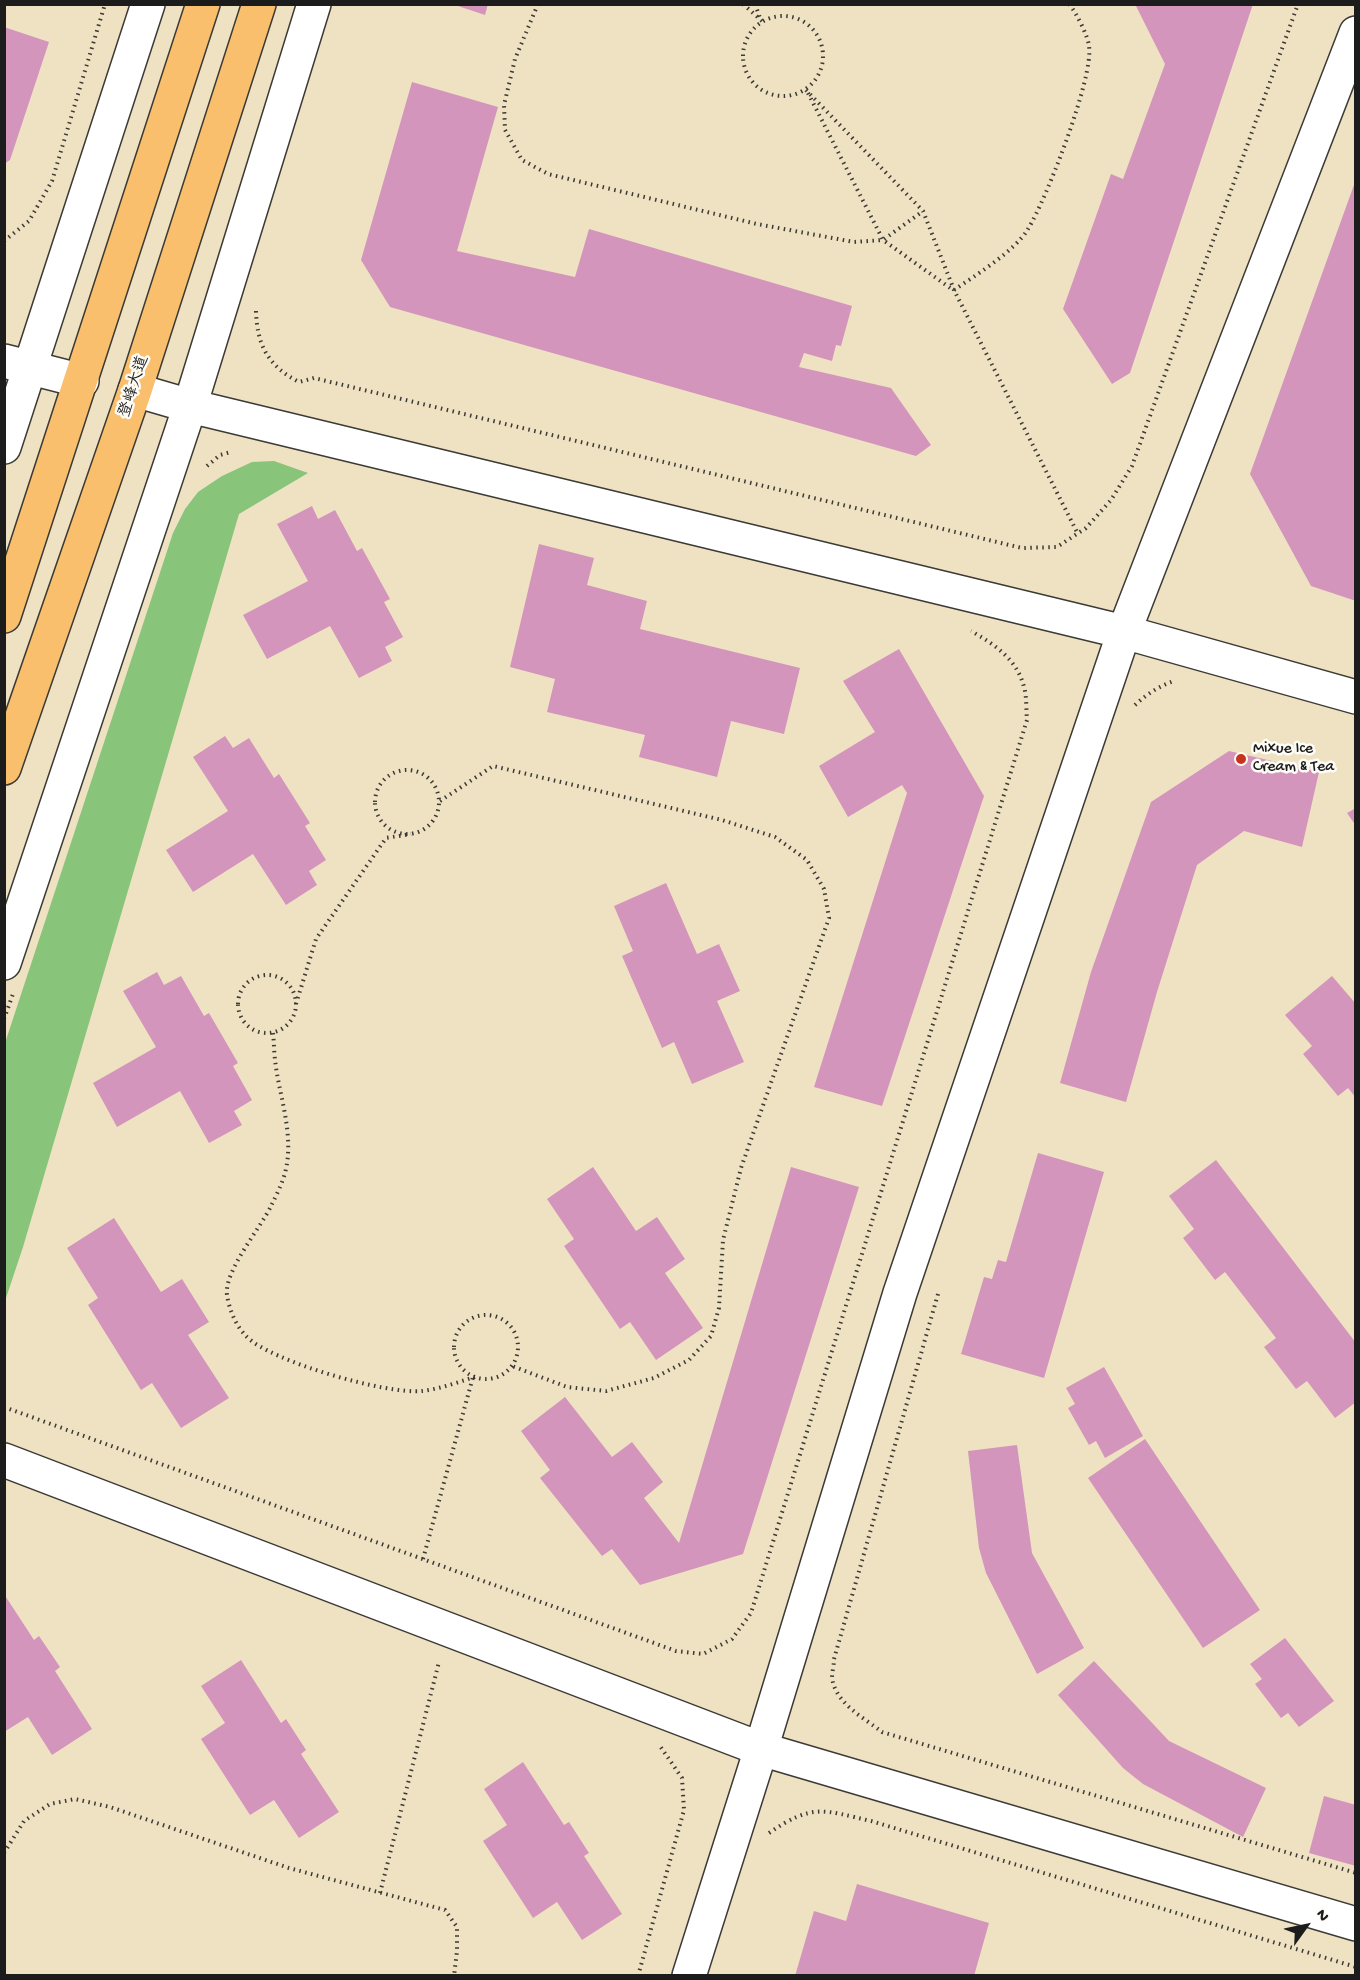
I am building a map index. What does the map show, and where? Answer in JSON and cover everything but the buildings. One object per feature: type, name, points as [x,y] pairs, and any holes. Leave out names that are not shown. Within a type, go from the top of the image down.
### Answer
[{"type":"main road","points":[[4,616],[203,4]]},
{"type":"main road","name":"登峰大道","points":[[4,768],[135,390],[259,4]]},
{"type":"street","points":[[4,447],[18,365],[148,4]]},
{"type":"street","points":[[4,963],[190,406],[314,4]]},
{"type":"street","points":[[689,1976],[900,1293],[1124,632],[1356,33]]},
{"type":"street","points":[[18,365],[82,381]]},
{"type":"street","points":[[135,390],[190,406],[1124,632],[1356,697]]},
{"type":"street","points":[[4,1460],[761,1749],[1356,1924]]},
{"type":"path","points":[[4,241],[29,221],[52,181],[105,4]]},
{"type":"path","points":[[538,4],[515,59],[504,105],[505,130],[522,160],[548,174],[757,224],[854,242],[883,240],[923,211]]},
{"type":"path","points":[[743,4],[762,21]]},
{"type":"path","points":[[755,4],[762,21]]},
{"type":"path","points":[[954,290],[998,260],[1028,230],[1049,184],[1084,88],[1089,46],[1069,4]]},
{"type":"path","points":[[256,302],[256,320],[262,349],[283,374],[299,382],[314,378],[1022,548],[1057,547],[1086,528],[1112,500],[1132,466],[1298,4]]},
{"type":"path","points":[[774,16],[789,16],[802,20],[812,28],[820,40],[824,54],[822,68],[816,80],[806,90],[794,96],[780,97],[766,93],[753,84],[745,72],[742,58],[744,43],[751,30],[762,21],[774,16]]},
{"type":"path","points":[[806,90],[883,240],[954,290]]},
{"type":"path","points":[[806,90],[923,211],[954,290],[1078,534]]},
{"type":"path","points":[[4,1407],[676,1651],[703,1654],[732,1639],[751,1613],[1027,720],[1024,687],[1014,664],[997,646],[968,629]]},
{"type":"path","points":[[1132,709],[1144,696],[1162,685],[1177,680]]},
{"type":"path","points":[[440,801],[493,766],[722,820],[775,837],[807,860],[824,889],[829,918],[741,1168],[723,1240],[718,1308],[711,1336],[689,1360],[654,1378],[606,1391],[567,1387],[512,1366]]},
{"type":"path","points":[[297,1004],[293,990],[287,981],[267,974],[256,976],[247,982],[238,1002],[239,1013],[244,1022],[252,1029],[263,1033],[284,1028],[291,1021],[297,1004],[316,939],[386,838],[411,834],[423,830],[432,822],[437,812],[440,801],[430,779],[420,772],[408,769],[396,771],[386,777],[378,789],[375,803],[379,816],[387,827],[400,833],[411,834]]},
{"type":"path","points":[[273,1032],[275,1061],[283,1096],[288,1142],[285,1172],[271,1207],[233,1269],[227,1293],[231,1312],[246,1337],[272,1352],[320,1371],[370,1386],[422,1391],[474,1377]]},
{"type":"path","points":[[938,1291],[834,1659],[832,1678],[846,1705],[882,1731],[1356,1873]]},
{"type":"path","points":[[486,1314],[498,1317],[508,1323],[516,1333],[517,1357],[512,1366],[500,1377],[486,1380],[474,1377],[463,1369],[456,1359],[454,1346],[456,1334],[474,1317],[486,1314]]},
{"type":"path","points":[[423,1559],[474,1377]]},
{"type":"path","points":[[380,1893],[440,1655]]},
{"type":"path","points":[[638,1976],[684,1810],[682,1778],[655,1739]]},
{"type":"path","points":[[4,1853],[24,1821],[50,1804],[75,1799],[110,1807],[289,1868],[445,1910],[457,1927],[454,1976]]},
{"type":"path","points":[[761,1838],[803,1813],[824,1810],[882,1825],[1356,1967]]},
{"type":"green space","points":[[274,461],[308,473],[239,514],[23,1247],[5,1301],[5,1043],[173,533],[185,509],[198,492],[222,476],[252,462]]},
{"type":"place","name":"Mixue Ice Cream & Tea","points":[[1241,759]]}]
